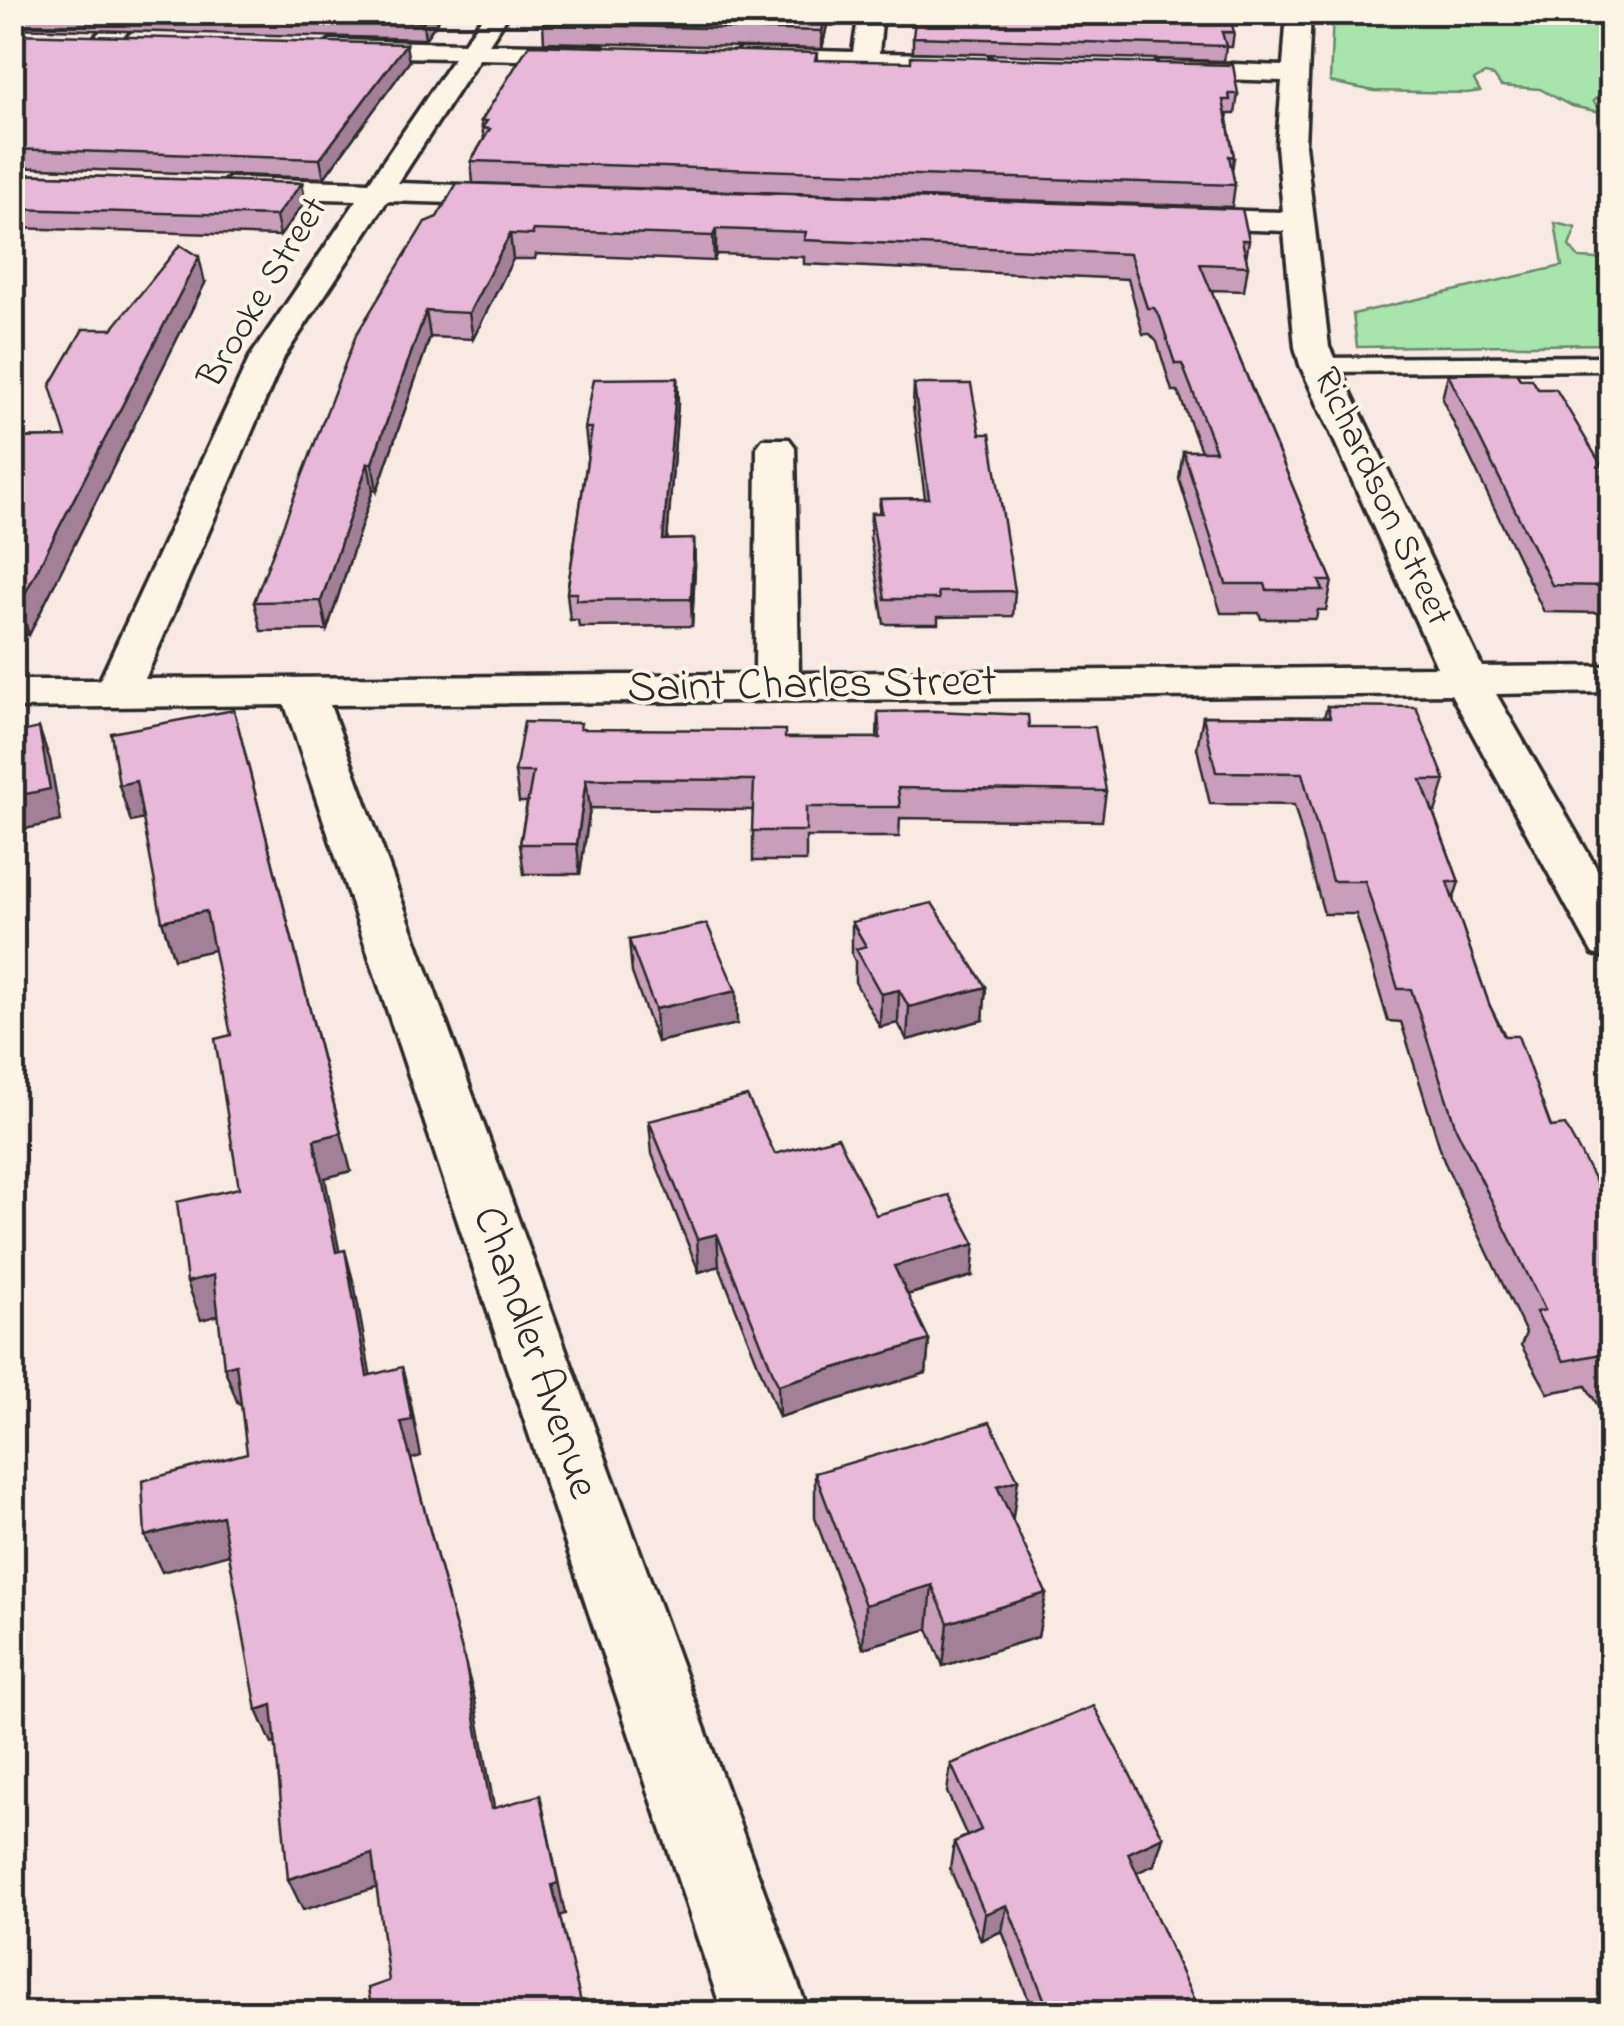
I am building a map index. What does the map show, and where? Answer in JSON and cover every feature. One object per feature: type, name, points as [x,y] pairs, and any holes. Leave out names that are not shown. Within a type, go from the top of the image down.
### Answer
[{"type":"street","points":[[137,12],[94,41],[141,42]]},
{"type":"street","name":"Brooke Street","points":[[117,692],[266,357],[498,12]]},
{"type":"street","points":[[865,60],[871,12]]},
{"type":"street","name":"Richardson Street","points":[[1298,12],[1291,145],[1296,222],[1318,365],[1466,680],[1612,942]]},
{"type":"street","points":[[296,47],[628,55]]},
{"type":"street","points":[[707,57],[1014,64]]},
{"type":"street","points":[[1126,68],[1292,74]]},
{"type":"street","points":[[203,186],[552,197]]},
{"type":"street","points":[[1140,217],[1296,222]]},
{"type":"street","points":[[776,447],[776,686]]},
{"type":"street","name":"Saint Charles Street","points":[[12,694],[1612,679]]},
{"type":"street","name":"Chandler Avenue","points":[[302,692],[766,2014]]},
{"type":"lane","points":[[1318,365],[1606,363]]},
{"type":"green space","points":[[1333,13],[1611,13],[1611,93],[1603,92],[1593,101],[1605,113],[1571,106],[1540,89],[1501,86],[1494,76],[1485,74],[1474,80],[1480,91],[1467,93],[1374,91],[1330,82]]},
{"type":"green space","points":[[1555,223],[1576,228],[1569,246],[1579,258],[1599,259],[1611,247],[1611,344],[1357,347],[1353,314],[1562,266]]},
{"type":"building","points":[[41,12],[430,12],[423,22]]},
{"type":"building","points":[[549,12],[826,12],[822,31],[543,24]]},
{"type":"building","points":[[916,12],[1228,12],[1234,32],[1222,32],[1226,46],[913,37]]},
{"type":"building","points":[[12,34],[406,44],[320,159],[12,149]]},
{"type":"building","points":[[529,45],[817,53],[815,60],[911,62],[911,56],[1233,65],[1238,94],[1229,94],[1230,100],[1223,100],[1235,185],[471,161],[490,129],[482,128],[487,121],[481,121]]},
{"type":"building","points":[[12,174],[302,183],[276,216],[12,209]]},
{"type":"building","points":[[457,183],[1242,209],[1249,240],[1242,240],[1248,266],[1200,264],[1332,581],[1319,581],[1323,590],[1267,590],[1265,584],[1226,584],[1183,451],[1216,451],[1182,364],[1175,364],[1160,317],[1154,308],[1147,308],[1130,254],[804,240],[806,232],[716,229],[713,236],[533,230],[533,235],[510,234],[469,313],[426,311],[321,601],[254,602],[356,335],[425,222],[437,217]]},
{"type":"building","points":[[180,245],[199,257],[19,605],[12,605],[12,438],[66,437],[50,386],[83,329],[112,329]]},
{"type":"building","points":[[1516,373],[1520,379],[1532,379],[1538,389],[1556,389],[1612,483],[1612,586],[1552,585],[1448,374]]},
{"type":"building","points":[[677,378],[663,540],[694,539],[691,599],[576,600],[577,593],[567,593],[592,428],[585,428],[594,379]]},
{"type":"building","points":[[914,384],[971,384],[980,434],[990,434],[1015,591],[938,592],[939,599],[885,599],[871,513],[882,513],[880,499],[929,498]]},
{"type":"building","points":[[1327,706],[1416,707],[1445,780],[1421,780],[1459,882],[1447,882],[1489,1004],[1504,1036],[1518,1036],[1551,1127],[1565,1125],[1612,1211],[1612,1369],[1602,1354],[1564,1361],[1536,1312],[1545,1310],[1456,1128],[1411,989],[1398,989],[1365,881],[1332,881],[1302,773],[1216,772],[1203,716],[1330,717]]},
{"type":"building","points":[[234,710],[341,1133],[314,1140],[336,1252],[345,1250],[367,1376],[402,1367],[412,1420],[401,1422],[466,1666],[491,1809],[540,1795],[558,1883],[552,1885],[584,2014],[372,2014],[368,1988],[389,1981],[372,1854],[288,1879],[272,1705],[257,1710],[222,1516],[145,1536],[142,1481],[247,1453],[236,1364],[224,1367],[214,1275],[187,1282],[177,1202],[239,1188],[215,1039],[231,1035],[206,911],[162,921],[136,781],[119,785],[111,733]]},
{"type":"building","points":[[878,712],[1028,715],[1029,727],[1095,727],[1106,791],[898,788],[900,807],[806,807],[806,831],[752,831],[754,780],[586,779],[577,844],[520,844],[533,772],[515,772],[524,722],[581,723],[580,729],[785,730],[785,738],[880,738]]},
{"type":"building","points":[[39,728],[50,789],[12,797],[12,734]]},
{"type":"building","points":[[932,903],[986,987],[909,1007],[899,990],[881,994],[856,949],[866,946],[852,922]]},
{"type":"building","points":[[707,924],[736,991],[655,1009],[629,940]]},
{"type":"building","points":[[747,1096],[775,1154],[838,1137],[876,1215],[949,1195],[975,1244],[894,1266],[929,1340],[778,1385],[717,1234],[697,1239],[649,1121]]},
{"type":"building","points":[[990,1422],[1018,1480],[997,1486],[1046,1593],[948,1623],[932,1585],[865,1605],[815,1473]]},
{"type":"building","points":[[1094,1706],[1163,1837],[1128,1853],[1200,2014],[1050,2014],[1007,1905],[985,1914],[954,1842],[981,1830],[951,1764]]}]
